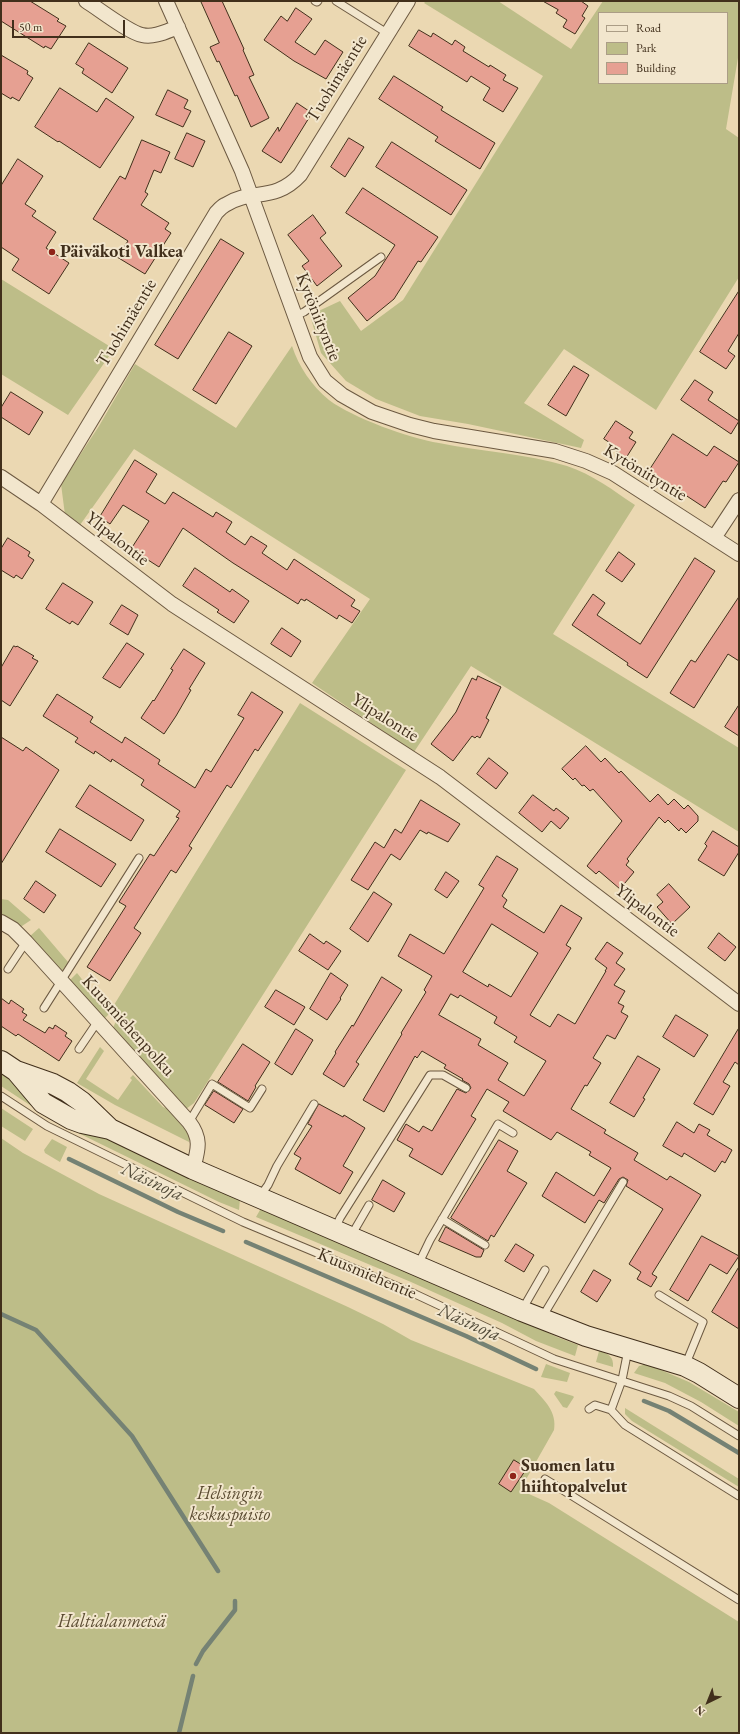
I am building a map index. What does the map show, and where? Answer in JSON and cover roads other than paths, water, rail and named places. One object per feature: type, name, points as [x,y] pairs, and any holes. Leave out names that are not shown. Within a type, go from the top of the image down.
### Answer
[{"type":"main road","name":"Kuusmiehentie","points":[[8,1066],[35,1095],[52,1109],[82,1123],[110,1129],[193,1169],[522,1311],[586,1336],[684,1366],[699,1373],[739,1398]]},
{"type":"street","points":[[86,1],[133,31],[142,35],[164,33],[178,27]]},
{"type":"street","name":"Kytöniityntie","points":[[166,1],[242,171],[310,357],[325,381],[342,395],[372,412],[410,425],[434,431],[555,451],[586,461],[613,473],[739,554]]},
{"type":"street","name":"Tuohimäentie","points":[[41,504],[216,214],[224,205],[238,199],[284,189],[300,175],[408,1]]},
{"type":"street","name":"Ylipalontie","points":[[1,477],[41,504],[172,604],[440,777],[739,1004]]},
{"type":"street","points":[[714,538],[739,500]]},
{"type":"street","name":"Kuusmiehenpolku","points":[[1,922],[13,929],[26,942],[196,1130],[198,1138],[198,1151],[193,1169]]},
{"type":"lane","points":[[336,1],[388,33]]},
{"type":"lane","points":[[295,316],[304,312],[381,257]]},
{"type":"lane","points":[[44,1008],[139,858]]},
{"type":"lane","points":[[8,969],[26,942]]},
{"type":"lane","points":[[79,1049],[98,1020]]},
{"type":"lane","points":[[343,1233],[340,1218],[430,1075],[443,1075],[466,1088]]},
{"type":"lane","points":[[189,1122],[212,1084],[250,1108],[262,1089]]},
{"type":"lane","name":"Kuusmiehentie","points":[[1,1096],[47,1126],[243,1222],[415,1294],[554,1359],[669,1396],[691,1406],[739,1436]]},
{"type":"lane","points":[[259,1198],[268,1185],[277,1166],[314,1104]]},
{"type":"lane","points":[[418,1265],[442,1219],[498,1124],[513,1133]]},
{"type":"lane","points":[[543,1319],[546,1311],[623,1182]]},
{"type":"lane","points":[[343,1233],[369,1205]]},
{"type":"lane","points":[[442,1219],[485,1245]]},
{"type":"lane","points":[[522,1311],[545,1270]]},
{"type":"lane","points":[[659,1295],[703,1322],[684,1366]]},
{"type":"lane","points":[[611,1410],[622,1380],[628,1348]]},
{"type":"lane","points":[[589,1409],[595,1405],[611,1410],[625,1425],[739,1496]]},
{"type":"lane","points":[[545,1479],[739,1600]]},
{"type":"waterway","name":"Näsinoja","points":[[69,1159],[178,1212],[223,1231]]},
{"type":"waterway","name":"Näsinoja","points":[[246,1242],[466,1336],[536,1369]]},
{"type":"waterway","points":[[1,1314],[36,1330],[132,1436],[218,1571]]},
{"type":"waterway","name":"Näsinoja","points":[[644,1401],[669,1411],[739,1453]]},
{"type":"waterway","points":[[196,1664],[203,1651],[235,1610],[235,1601]]},
{"type":"waterway","points":[[179,1733],[193,1676]]},
{"type":"place","name":"Päiväkoti Valkea","points":[[52,252]]},
{"type":"place","name":"Suomen latu hiihtopalvelut","points":[[513,1476]]},
{"type":"park label","name":"Helsingin keskuspuisto","points":[[230,1504]]},
{"type":"park label","name":"Haltialanmetsä","points":[[112,1622]]}]
